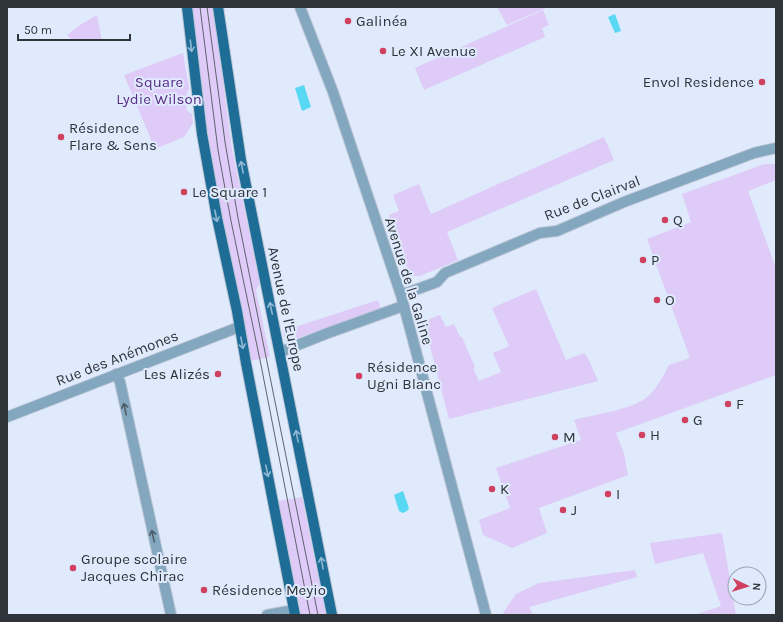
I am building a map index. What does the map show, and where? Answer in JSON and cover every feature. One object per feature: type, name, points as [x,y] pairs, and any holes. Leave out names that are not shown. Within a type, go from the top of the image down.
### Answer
[{"type":"main road","points":[[187,7],[204,144],[217,218],[237,311],[294,612]]},
{"type":"main road","name":"Avenue de l'Europe","points":[[218,7],[241,160],[332,615]]},
{"type":"street","name":"Avenue de la Galine","points":[[300,7],[333,92],[400,295],[486,615]]},
{"type":"street","name":"Rue de Clairval","points":[[400,295],[437,282],[445,273],[540,233],[557,231],[624,202],[754,153],[776,148]]},
{"type":"street","points":[[280,352],[403,306]]},
{"type":"street","name":"Rue des Anémones","points":[[7,417],[239,327]]},
{"type":"street","points":[[116,374],[120,382],[171,615]]},
{"type":"street","points":[[267,615],[294,612]]},
{"type":"green space","points":[[192,7],[213,7],[232,150],[260,283],[256,290],[270,357],[250,361],[221,218],[208,137]]},
{"type":"green space","points":[[497,7],[548,7],[507,25]]},
{"type":"green space","points":[[543,10],[549,25],[542,28],[545,37],[424,90],[415,68]]},
{"type":"green space","points":[[97,15],[102,41],[71,39],[67,35],[80,25]]},
{"type":"green space","name":"Square Lydie Wilson","points":[[183,53],[189,89],[185,97],[187,111],[192,114],[193,123],[184,137],[155,149],[124,75]]},
{"type":"green space","points":[[604,137],[614,160],[447,232],[458,260],[420,276],[411,276],[389,215],[399,211],[393,195],[419,184],[431,214]]},
{"type":"green space","points":[[765,164],[776,164],[776,180],[748,191],[776,268],[776,375],[616,433],[624,453],[628,475],[539,508],[547,533],[512,548],[483,535],[479,520],[510,508],[496,468],[581,440],[574,420],[636,404],[647,397],[655,389],[669,365],[690,358],[647,239],[691,222],[682,194]]},
{"type":"green space","points":[[536,289],[566,360],[584,353],[588,358],[598,381],[449,419],[425,327],[427,320],[440,315],[446,327],[454,324],[460,337],[462,337],[475,367],[473,368],[479,381],[501,372],[493,353],[509,346],[492,308]]},
{"type":"green space","points":[[378,300],[381,310],[286,342],[283,331]]},
{"type":"green space","points":[[302,497],[326,615],[301,615],[278,501]]},
{"type":"green space","points":[[722,533],[728,566],[727,606],[734,606],[736,615],[695,615],[721,606],[703,553],[655,564],[650,543]]},
{"type":"green space","points":[[635,570],[637,577],[529,607],[533,615],[504,615],[503,613],[516,594],[539,583]]},
{"type":"water","points":[[615,14],[621,31],[615,33],[608,17]]},
{"type":"water","points":[[304,85],[311,107],[302,111],[295,88]]},
{"type":"water","points":[[403,491],[409,508],[403,513],[399,511],[394,495]]},
{"type":"tram line","points":[[200,7],[218,150],[310,615]]},
{"type":"tram line","points":[[207,7],[225,142],[238,218],[318,615]]},
{"type":"place","name":"Galinéa","points":[[348,21]]},
{"type":"place","name":"Le XI Avenue","points":[[383,51]]},
{"type":"place","name":"Envol Residence","points":[[762,82]]},
{"type":"place","name":"Résidence Flare & Sens","points":[[61,137]]},
{"type":"place","name":"Le Square 1","points":[[184,192]]},
{"type":"place","name":"Q","points":[[665,220]]},
{"type":"place","name":"P","points":[[643,260]]},
{"type":"place","name":"O","points":[[657,300]]},
{"type":"place","name":"Les Alizés","points":[[218,374]]},
{"type":"place","name":"Résidence Ugni Blanc","points":[[359,376]]},
{"type":"place","name":"F","points":[[728,404]]},
{"type":"place","name":"G","points":[[685,420]]},
{"type":"place","name":"H","points":[[642,435]]},
{"type":"place","name":"M","points":[[555,437]]},
{"type":"place","name":"K","points":[[492,489]]},
{"type":"place","name":"I","points":[[608,494]]},
{"type":"place","name":"J","points":[[563,510]]},
{"type":"place","name":"Groupe scolaire Jacques Chirac","points":[[73,568]]},
{"type":"place","name":"Résidence Meyio","points":[[204,590]]}]
